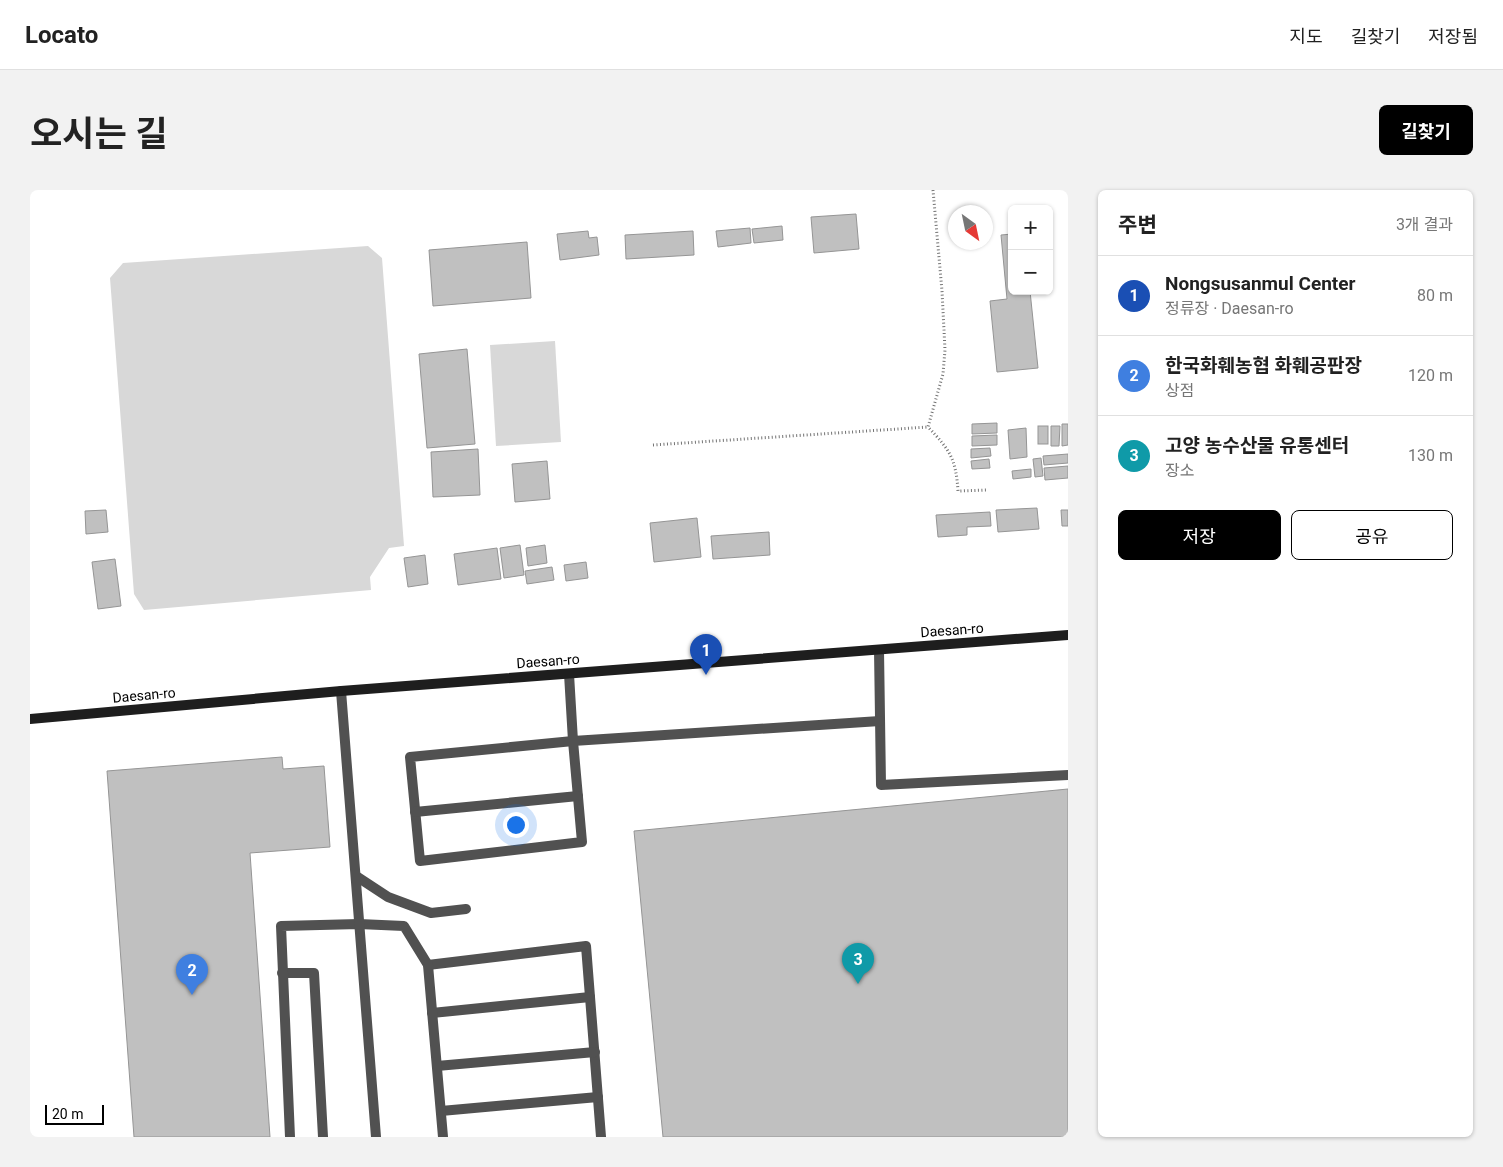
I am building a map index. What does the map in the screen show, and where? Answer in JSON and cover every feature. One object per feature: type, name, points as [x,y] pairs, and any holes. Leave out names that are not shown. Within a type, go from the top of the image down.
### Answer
[{"type":"street","name":"Daesan-ro","points":[[30,719],[341,691],[1068,635]]},
{"type":"street","points":[[879,650],[881,785],[1068,776]]},
{"type":"street","points":[[570,674],[573,742],[582,842],[420,861],[410,757],[573,742],[880,721]]},
{"type":"street","points":[[341,691],[376,1137]]},
{"type":"street","points":[[415,812],[578,796]]},
{"type":"street","points":[[356,876],[388,897],[430,913],[466,910]]},
{"type":"street","points":[[290,1137],[281,926],[360,924],[404,926],[428,966],[443,1137]]},
{"type":"street","points":[[428,966],[586,946],[601,1137]]},
{"type":"street","points":[[282,973],[314,972],[323,1137]]},
{"type":"street","points":[[432,1013],[590,997]]},
{"type":"street","points":[[437,1066],[595,1052]]},
{"type":"street","points":[[441,1111],[598,1097]]},
{"type":"path","points":[[928,426],[943,374],[944,350],[942,291],[932,190]]},
{"type":"path","points":[[653,445],[928,426]]},
{"type":"path","points":[[928,426],[951,454],[957,472],[958,491],[986,490]]},
{"type":"shaded area","points":[[368,246],[382,258],[404,546],[389,548],[370,577],[371,590],[144,610],[134,594],[110,278],[123,263]]},
{"type":"shaded area","points":[[555,341],[561,442],[496,446],[490,345]]},
{"type":"building","points":[[856,214],[859,249],[814,253],[811,217]]},
{"type":"building","points":[[782,226],[783,240],[754,243],[752,229]]},
{"type":"building","points":[[750,228],[751,243],[718,247],[716,231]]},
{"type":"building","points":[[588,231],[589,238],[597,237],[599,255],[560,260],[557,234]]},
{"type":"building","points":[[693,231],[694,255],[626,259],[625,235]]},
{"type":"building","points":[[1008,234],[1008,295],[1030,295],[1038,368],[997,372],[990,301],[1007,299],[1001,235]]},
{"type":"building","points":[[527,242],[531,298],[433,306],[429,250]]},
{"type":"building","points":[[467,349],[475,444],[427,448],[419,354]]},
{"type":"building","points":[[997,423],[997,433],[972,434],[972,424]]},
{"type":"building","points":[[1062,424],[1068,424],[1068,445],[1062,446]]},
{"type":"building","points":[[1038,426],[1048,426],[1048,444],[1038,444]]},
{"type":"building","points":[[1051,426],[1060,426],[1059,446],[1051,446]]},
{"type":"building","points":[[1026,428],[1027,457],[1010,459],[1008,430]]},
{"type":"building","points":[[997,435],[997,445],[972,446],[972,436]]},
{"type":"building","points":[[990,448],[991,456],[971,458],[971,449]]},
{"type":"building","points":[[478,449],[480,495],[433,497],[431,452]]},
{"type":"building","points":[[1068,454],[1068,463],[1044,465],[1043,456]]},
{"type":"building","points":[[1041,458],[1043,476],[1035,477],[1033,459]]},
{"type":"building","points":[[989,459],[990,468],[972,469],[971,461]]},
{"type":"building","points":[[547,461],[550,499],[515,502],[512,464]]},
{"type":"building","points":[[1068,466],[1068,478],[1045,480],[1044,468]]},
{"type":"building","points":[[1031,469],[1031,477],[1013,479],[1012,471]]},
{"type":"building","points":[[1037,508],[1039,529],[998,532],[996,510]]},
{"type":"building","points":[[106,510],[108,532],[86,534],[85,511]]},
{"type":"building","points":[[1061,510],[1068,510],[1068,526],[1062,526]]},
{"type":"building","points":[[990,512],[991,526],[967,527],[967,535],[938,537],[936,515]]},
{"type":"building","points":[[697,518],[701,557],[654,562],[650,523]]},
{"type":"building","points":[[769,532],[770,555],[713,559],[711,536]]},
{"type":"building","points":[[520,545],[524,575],[504,578],[500,548]]},
{"type":"building","points":[[545,545],[547,563],[528,566],[526,548]]},
{"type":"building","points":[[497,548],[501,579],[458,585],[454,554]]},
{"type":"building","points":[[425,555],[428,584],[408,587],[404,558]]},
{"type":"building","points":[[115,559],[121,606],[98,609],[92,562]]},
{"type":"building","points":[[586,562],[588,578],[566,581],[564,565]]},
{"type":"building","points":[[552,567],[554,580],[527,584],[525,571]]},
{"type":"building","points":[[282,757],[283,769],[324,766],[330,847],[250,853],[270,1137],[134,1137],[107,771]]},
{"type":"building","points":[[1068,789],[1068,1137],[663,1137],[634,831]]},
{"type":"place","name":"Nongsusanmul Center","points":[[706,675]]},
{"type":"place","name":"고양 농수산물 유통센터","points":[[858,984]]},
{"type":"place","name":"한국화훼농협 화훼공판장","points":[[192,995]]}]
